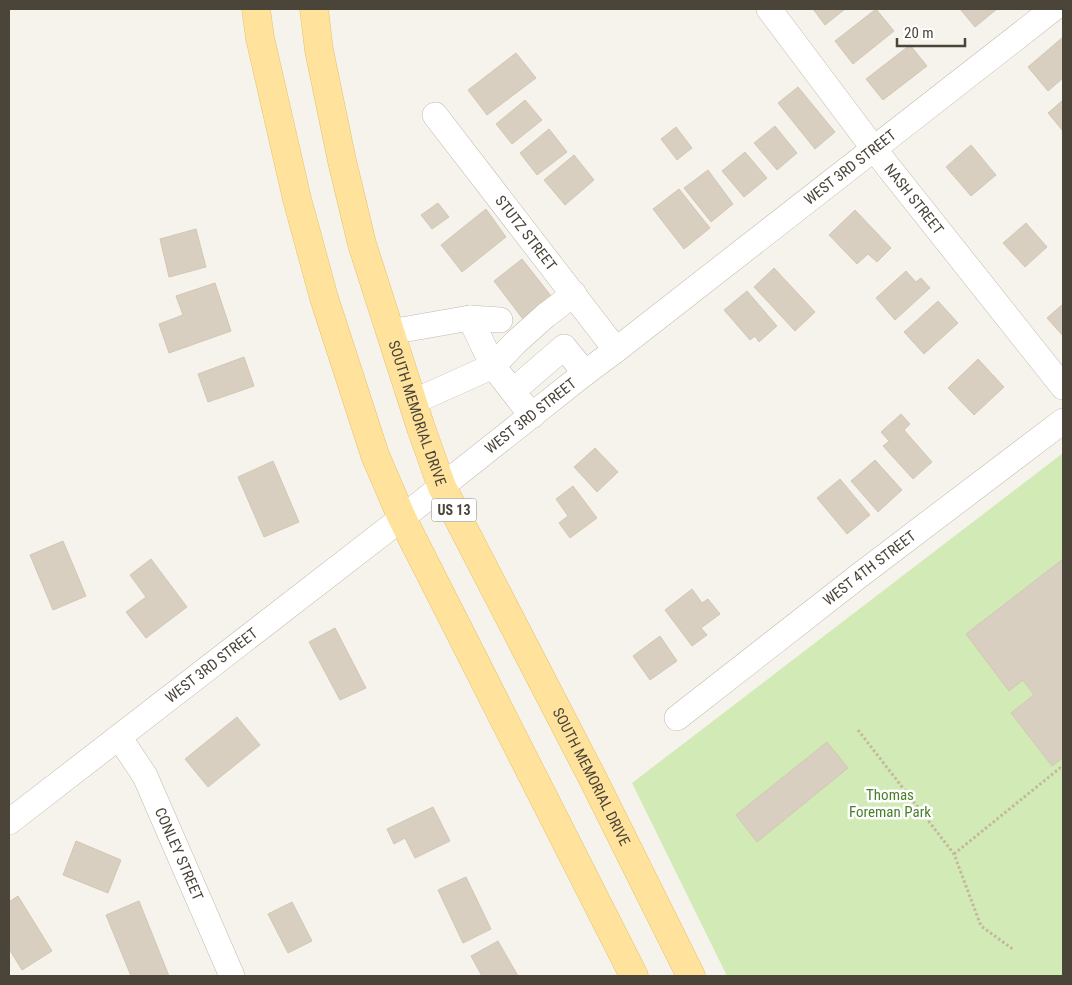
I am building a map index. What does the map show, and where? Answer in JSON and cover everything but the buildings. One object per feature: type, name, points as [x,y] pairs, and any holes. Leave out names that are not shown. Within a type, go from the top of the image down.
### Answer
[{"type":"main road","points":[[256,9],[260,38],[293,180],[324,298],[375,455],[402,518],[634,976]]},
{"type":"main road","name":"SOUTH MEMORIAL DRIVE","points":[[314,9],[319,50],[342,161],[362,244],[442,487],[593,779],[690,976]]},
{"type":"street","name":"NASH STREET","points":[[769,9],[874,149],[1063,387]]},
{"type":"street","name":"WEST 3RD STREET","points":[[9,822],[442,487],[585,373],[1053,9]]},
{"type":"street","name":"STUTZ STREET","points":[[435,115],[616,350]]},
{"type":"street","points":[[413,402],[493,366],[509,332],[545,316],[574,294]]},
{"type":"street","points":[[390,332],[470,318],[509,332]]},
{"type":"street","points":[[470,318],[493,366],[532,416]]},
{"type":"street","points":[[512,391],[564,347],[585,373]]},
{"type":"street","name":"WEST 4TH STREET","points":[[677,718],[860,575],[1063,421]]},
{"type":"street","name":"CONLEY STREET","points":[[119,737],[144,776],[232,976]]},
{"type":"path","points":[[858,730],[954,854],[981,926],[1014,950]]},
{"type":"path","points":[[954,854],[1060,768],[1063,770]]},
{"type":"green space","name":"Thomas Foreman Park","points":[[1063,453],[1063,976],[727,976],[632,783]]}]
